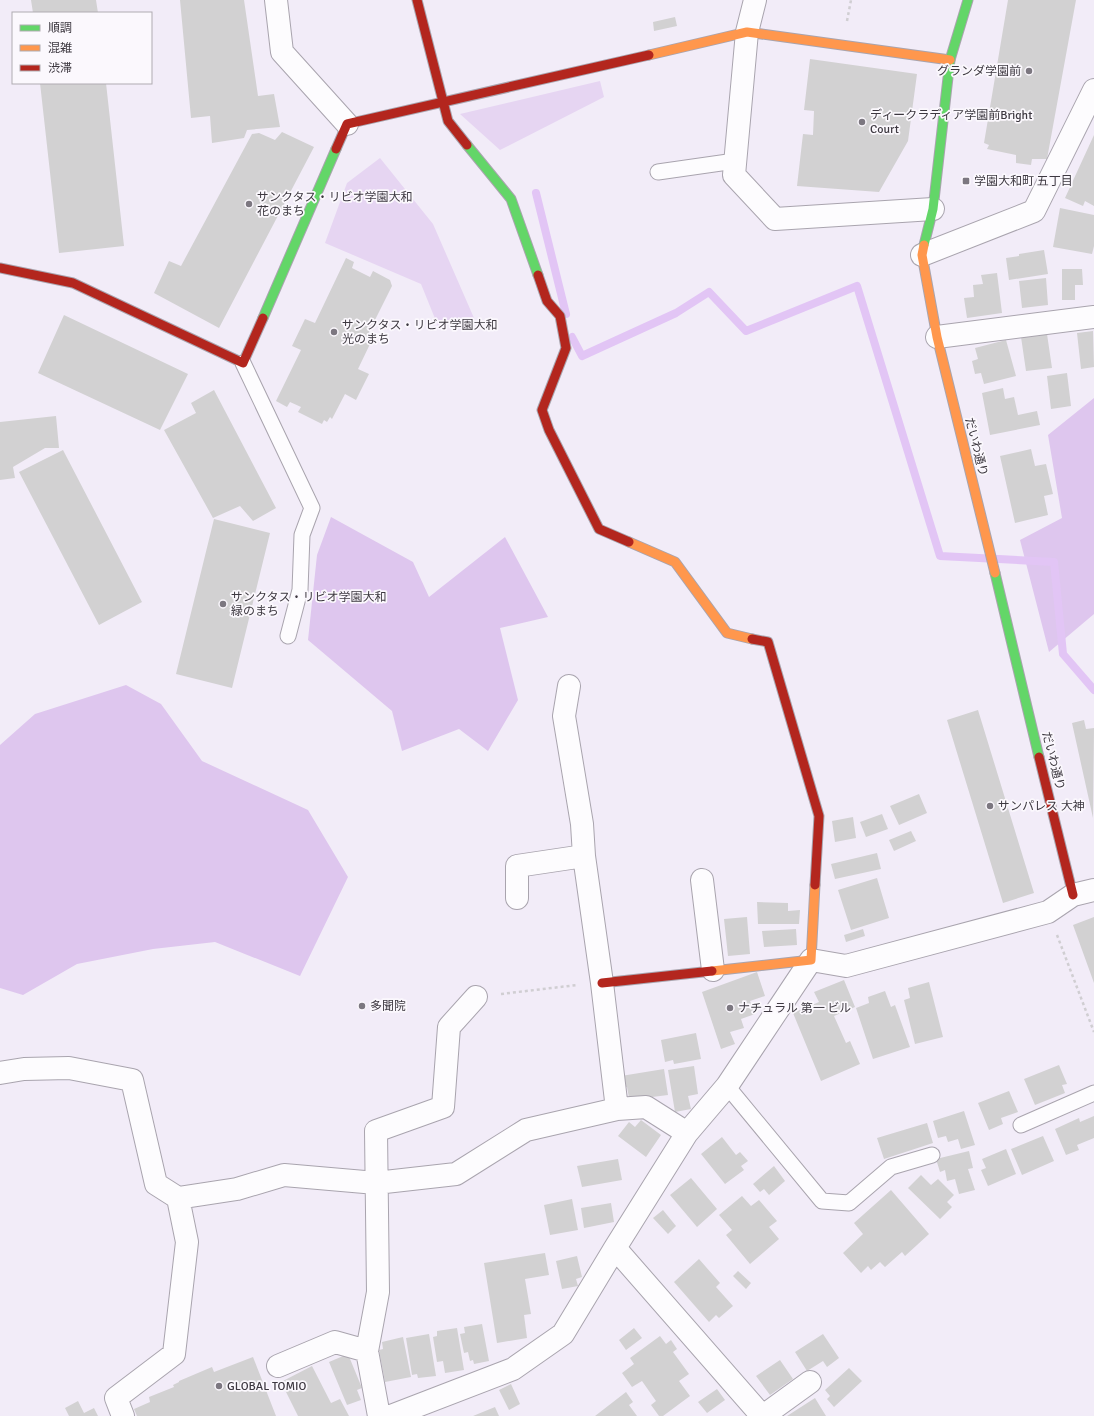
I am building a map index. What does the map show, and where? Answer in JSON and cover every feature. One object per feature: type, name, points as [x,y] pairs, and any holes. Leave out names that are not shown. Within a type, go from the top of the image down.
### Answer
[{"type":"street","points":[[276,0],[282,52],[347,124]]},
{"type":"street","points":[[391,1416],[513,1368],[563,1334],[687,1133],[727,1086],[811,960],[819,816],[768,642],[727,633],[675,562],[599,529],[549,430],[542,410],[566,348],[560,316],[547,301],[510,199],[448,122],[417,0]]},
{"type":"street","points":[[755,0],[747,32],[734,174],[775,219],[933,209]]},
{"type":"street","name":"だいわ通り","points":[[968,0],[950,60],[933,209],[922,255],[937,337],[1073,895]]},
{"type":"street","points":[[347,124],[747,32],[950,60]]},
{"type":"street","points":[[922,255],[1034,211],[1094,90]]},
{"type":"street","points":[[0,268],[73,283],[243,363],[347,124]]},
{"type":"street","points":[[937,337],[1094,317]]},
{"type":"street","points":[[569,686],[564,716],[582,824],[584,856],[602,983],[617,1109]]},
{"type":"street","points":[[517,898],[516,866],[584,856]]},
{"type":"street","points":[[702,880],[713,970]]},
{"type":"street","points":[[602,983],[811,960],[846,966],[1048,912],[1073,895],[1094,890]]},
{"type":"street","points":[[379,1416],[367,1351],[378,1292],[376,1131],[443,1107],[449,1027],[476,997]]},
{"type":"street","points":[[0,1073],[24,1069],[69,1068],[132,1080],[156,1184],[178,1198],[237,1189],[284,1175],[376,1183],[456,1174],[526,1130],[617,1109],[646,1107],[687,1133]]},
{"type":"street","points":[[123,1416],[116,1398],[174,1354],[187,1242],[178,1198]]},
{"type":"street","points":[[615,1248],[762,1416],[810,1382]]},
{"type":"street","points":[[278,1366],[335,1342],[367,1351]]},
{"type":"lane","points":[[658,172],[735,161]]},
{"type":"lane","points":[[243,363],[312,508],[302,535],[300,590],[288,636]]},
{"type":"lane","points":[[727,1086],[822,1201],[849,1203],[891,1168],[932,1155]]},
{"type":"lane","points":[[1021,1125],[1094,1093]]},
{"type":"path","points":[[1048,912],[1094,1032]]},
{"type":"path","points":[[476,997],[602,983]]},
{"type":"shaded area","points":[[600,81],[604,97],[500,150],[460,114]]},
{"type":"shaded area","points":[[380,158],[433,224],[474,318],[438,326],[421,284],[325,243],[347,183]]},
{"type":"shaded area","points":[[1094,398],[1094,614],[1049,652],[1020,540],[1062,518],[1048,435]]},
{"type":"shaded area","points":[[331,517],[413,562],[429,597],[505,537],[548,617],[500,628],[518,700],[488,751],[459,729],[402,751],[392,711],[308,640],[317,555]]},
{"type":"shaded area","points":[[126,685],[161,704],[202,761],[308,810],[348,877],[300,976],[215,942],[153,949],[77,964],[23,995],[0,988],[0,745],[35,714]]},
{"type":"building","points":[[31,0],[96,0],[98,12],[33,12]]},
{"type":"building","points":[[180,0],[244,0],[258,96],[274,94],[280,127],[247,130],[244,138],[212,143],[210,116],[191,118]]},
{"type":"building","name":"グランダ学園前","points":[[1008,0],[1076,0],[1047,159],[1032,159],[1031,165],[1016,163],[1016,155],[987,149],[989,145],[984,143]]},
{"type":"building","points":[[675,17],[677,26],[654,31],[653,22]]},
{"type":"building","name":"ディークラディア学園前Bright Court","points":[[810,59],[917,74],[908,141],[879,192],[797,186],[803,134],[813,135],[814,111],[804,110]]},
{"type":"building","points":[[40,84],[106,84],[124,246],[59,253]]},
{"type":"building","name":"サンクタス・リビオ学園大和 花のまち","points":[[282,132],[314,147],[219,328],[154,293],[169,261],[181,266],[252,134],[259,133],[275,140]]},
{"type":"building","points":[[1094,135],[1094,206],[1085,201],[1083,206],[1065,198]]},
{"type":"building","points":[[1060,208],[1094,215],[1094,246],[1092,254],[1053,247]]},
{"type":"building","points":[[1044,250],[1048,274],[1009,280],[1006,258],[1019,256],[1019,254]]},
{"type":"building","name":"サンクタス・リビオ学園大和 光のまち","points":[[346,258],[354,262],[352,268],[370,277],[373,271],[390,280],[392,286],[364,342],[370,344],[358,369],[369,374],[356,400],[345,394],[332,419],[330,417],[327,422],[324,420],[322,424],[298,412],[301,407],[290,402],[287,407],[276,401],[301,350],[292,346],[305,319],[315,323]]},
{"type":"building","points":[[1062,269],[1082,269],[1083,285],[1075,285],[1075,300],[1062,300]]},
{"type":"building","points":[[997,273],[1002,313],[967,318],[964,298],[974,297],[973,285],[983,284],[981,275]]},
{"type":"building","points":[[1046,278],[1048,305],[1022,308],[1019,281]]},
{"type":"building","points":[[64,315],[188,374],[160,430],[38,373]]},
{"type":"building","points":[[1093,331],[1094,367],[1081,369],[1077,333]]},
{"type":"building","points":[[1047,334],[1052,368],[1026,371],[1021,337]]},
{"type":"building","points":[[1006,340],[1016,376],[984,384],[981,373],[975,374],[972,361],[978,359],[975,348]]},
{"type":"building","points":[[1067,373],[1071,406],[1051,409],[1047,376]]},
{"type":"building","points":[[1003,388],[1005,399],[1014,397],[1018,415],[1037,411],[1040,425],[990,435],[982,393]]},
{"type":"building","points":[[214,390],[276,508],[253,521],[240,506],[213,518],[164,430],[196,413],[191,403]]},
{"type":"building","points":[[56,416],[59,448],[45,448],[13,467],[15,478],[0,480],[0,422]]},
{"type":"building","points":[[1031,449],[1035,466],[1046,464],[1053,494],[1044,496],[1048,515],[1015,523],[1000,456]]},
{"type":"building","points":[[63,450],[142,602],[99,625],[19,472]]},
{"type":"building","name":"サンクタス・リビオ学園大和 緑のまち","points":[[214,519],[270,533],[232,688],[176,674]]},
{"type":"building","name":"サンパレス 大神","points":[[978,710],[1034,893],[1003,903],[947,720]]},
{"type":"building","points":[[1084,720],[1086,729],[1094,728],[1093,818],[1072,723]]},
{"type":"building","points":[[919,794],[927,813],[899,825],[890,806]]},
{"type":"building","points":[[882,814],[888,829],[866,837],[860,822]]},
{"type":"building","points":[[853,817],[856,838],[835,842],[832,821]]},
{"type":"building","points":[[911,831],[916,841],[894,851],[889,840]]},
{"type":"building","points":[[877,853],[881,869],[835,879],[831,864]]},
{"type":"building","points":[[877,878],[889,918],[851,930],[838,890]]},
{"type":"building","points":[[757,902],[788,903],[788,911],[800,910],[799,924],[758,924]]},
{"type":"building","points":[[747,917],[750,954],[728,956],[724,919]]},
{"type":"building","points":[[1094,917],[1094,983],[1073,925]]},
{"type":"building","points":[[796,929],[797,945],[764,947],[762,931]]},
{"type":"building","points":[[863,929],[865,936],[846,942],[844,935]]},
{"type":"building","name":"ナチュラル 第一 ビル","points":[[757,972],[765,996],[750,1001],[755,1014],[741,1019],[744,1028],[730,1032],[735,1044],[721,1049],[702,992]]},
{"type":"building","points":[[844,980],[855,1007],[834,1016],[846,1043],[850,1041],[860,1064],[821,1081],[793,1013],[819,1002],[814,992]]},
{"type":"building","points":[[929,982],[943,1037],[915,1044],[904,1000],[910,998],[908,988]]},
{"type":"building","points":[[885,991],[891,1007],[895,1005],[910,1047],[873,1059],[856,1008],[869,1003],[868,997]]},
{"type":"building","points":[[696,1033],[701,1059],[674,1064],[673,1060],[665,1062],[661,1040]]},
{"type":"building","points":[[1059,1065],[1067,1084],[1062,1085],[1065,1093],[1035,1105],[1024,1079]]},
{"type":"building","points":[[694,1066],[698,1094],[688,1096],[691,1109],[675,1112],[668,1070]]},
{"type":"building","points":[[664,1069],[668,1095],[629,1098],[627,1087],[623,1088],[621,1076]]},
{"type":"building","points":[[1009,1091],[1018,1112],[1001,1118],[1003,1124],[989,1130],[978,1103]]},
{"type":"building","points":[[964,1111],[975,1145],[961,1149],[958,1139],[948,1142],[946,1136],[938,1138],[933,1121]]},
{"type":"building","points":[[1094,1116],[1094,1138],[1077,1145],[1079,1150],[1066,1155],[1055,1129],[1079,1118],[1080,1122]]},
{"type":"building","points":[[641,1120],[661,1135],[646,1157],[618,1136],[629,1122],[635,1127]]},
{"type":"building","points":[[927,1123],[933,1143],[884,1159],[877,1138]]},
{"type":"building","points":[[1043,1136],[1054,1161],[1022,1175],[1011,1149]]},
{"type":"building","points":[[722,1137],[736,1155],[740,1152],[748,1161],[741,1166],[744,1170],[725,1184],[701,1154]]},
{"type":"building","points":[[1006,1149],[1016,1174],[988,1186],[981,1170],[986,1168],[982,1159]]},
{"type":"building","points":[[969,1151],[973,1168],[968,1169],[975,1190],[959,1194],[955,1179],[947,1181],[945,1170],[940,1172],[936,1159]]},
{"type":"building","points":[[618,1159],[622,1180],[582,1187],[577,1166]]},
{"type":"building","points":[[774,1166],[785,1181],[769,1195],[764,1189],[760,1192],[753,1184]]},
{"type":"building","points":[[921,1175],[931,1185],[938,1179],[954,1195],[947,1202],[952,1207],[940,1219],[908,1188]]},
{"type":"building","points":[[691,1178],[717,1209],[697,1227],[670,1195]]},
{"type":"building","points":[[891,1190],[929,1234],[905,1256],[902,1252],[885,1267],[880,1262],[871,1270],[868,1266],[861,1273],[843,1253],[863,1234],[854,1223]]},
{"type":"building","points":[[742,1196],[751,1206],[759,1200],[777,1221],[769,1227],[779,1239],[750,1264],[726,1235],[732,1230],[719,1215]]},
{"type":"building","points":[[572,1199],[578,1230],[550,1235],[544,1205]]},
{"type":"building","points":[[611,1203],[614,1222],[584,1228],[581,1208]]},
{"type":"building","points":[[663,1210],[676,1226],[668,1234],[653,1218]]},
{"type":"building","points":[[545,1253],[549,1275],[525,1279],[531,1314],[524,1315],[527,1338],[497,1343],[484,1263]]},
{"type":"building","points":[[577,1256],[582,1277],[576,1279],[578,1286],[562,1289],[556,1261]]},
{"type":"building","points":[[699,1259],[720,1283],[716,1287],[733,1306],[719,1318],[716,1315],[709,1322],[674,1282]]},
{"type":"building","points":[[738,1271],[751,1283],[746,1289],[733,1276]]},
{"type":"building","points":[[482,1324],[489,1361],[474,1364],[473,1360],[470,1361],[468,1352],[464,1353],[460,1334],[465,1333],[464,1327]]},
{"type":"building","points":[[457,1328],[464,1370],[445,1373],[443,1361],[437,1362],[433,1337],[437,1336],[437,1331]]},
{"type":"building","points":[[634,1328],[642,1338],[626,1350],[619,1340]]},
{"type":"building","points":[[429,1334],[436,1376],[418,1378],[417,1374],[412,1375],[406,1338]]},
{"type":"building","points":[[823,1334],[839,1358],[827,1367],[823,1361],[807,1371],[795,1352]]},
{"type":"building","points":[[660,1336],[666,1344],[671,1340],[677,1349],[673,1352],[689,1374],[679,1381],[690,1396],[663,1416],[659,1416],[651,1405],[656,1401],[642,1381],[632,1387],[622,1373],[634,1364],[630,1358]]},
{"type":"building","points":[[403,1337],[411,1377],[385,1382],[379,1350],[383,1349],[382,1342]]},
{"type":"building","points":[[348,1354],[362,1388],[357,1390],[361,1400],[347,1405],[329,1362]]},
{"type":"building","name":"GLOBAL TOMIO","points":[[253,1357],[276,1416],[137,1416],[134,1409],[150,1402],[149,1397],[174,1387],[173,1385],[179,1381],[212,1367],[214,1372]]},
{"type":"building","points":[[780,1360],[793,1379],[770,1395],[756,1376]]},
{"type":"building","points":[[312,1366],[331,1403],[340,1399],[349,1416],[298,1416],[281,1382]]},
{"type":"building","points":[[849,1368],[862,1381],[834,1407],[827,1399],[830,1396],[825,1390]]},
{"type":"building","points":[[511,1384],[520,1404],[509,1410],[499,1390]]},
{"type":"building","points":[[717,1389],[725,1400],[707,1413],[698,1402]]},
{"type":"building","points":[[626,1392],[633,1402],[629,1405],[637,1416],[595,1416]]},
{"type":"building","points":[[815,1398],[826,1416],[787,1416]]},
{"type":"building","points":[[78,1401],[84,1413],[94,1408],[98,1416],[69,1416],[65,1408]]},
{"type":"building","points":[[495,1407],[499,1416],[473,1416]]},
{"type":"waterway","points":[[536,193],[566,314]]},
{"type":"waterway","points":[[572,337],[582,356],[676,313],[709,292],[746,331],[857,286],[940,556],[1054,562],[1063,654],[1094,690]]},
{"type":"traffic: fast","points":[[924,245],[933,209],[950,60],[968,0]]},
{"type":"traffic: fast","points":[[467,145],[511,199],[538,275]]},
{"type":"traffic: fast","points":[[263,318],[336,149]]},
{"type":"traffic: fast","points":[[995,573],[1039,757]]},
{"type":"traffic: slow","points":[[649,55],[747,32],[950,60]]},
{"type":"traffic: slow","points":[[924,245],[922,255],[937,337],[995,573]]},
{"type":"traffic: slow","points":[[629,542],[675,562],[727,633],[752,639]]},
{"type":"traffic: slow","points":[[712,971],[811,960],[815,885]]},
{"type":"traffic: jam","points":[[417,0],[448,121],[467,145]]},
{"type":"traffic: jam","points":[[336,149],[347,124],[649,55]]},
{"type":"traffic: jam","points":[[0,268],[73,283],[243,363],[263,318]]},
{"type":"traffic: jam","points":[[538,275],[547,301],[560,316],[566,348],[542,410],[549,430],[599,529],[629,542]]},
{"type":"traffic: jam","points":[[752,639],[768,642],[819,816],[815,885]]},
{"type":"traffic: jam","points":[[1039,757],[1073,895]]},
{"type":"traffic: jam","points":[[602,983],[712,971]]},
{"type":"place","name":"グランダ学園前","points":[[1029,71]]},
{"type":"place","name":"ディークラディア学園前Bright Court","points":[[862,122]]},
{"type":"place","name":"学園大和町 五丁目","points":[[966,181]]},
{"type":"place","name":"サンクタス・リビオ学園大和 花のまち","points":[[249,204]]},
{"type":"place","name":"サンクタス・リビオ学園大和 光のまち","points":[[334,332]]},
{"type":"place","name":"サンクタス・リビオ学園大和 緑のまち","points":[[223,604]]},
{"type":"place","name":"サンパレス 大神","points":[[990,806]]},
{"type":"place","name":"多聞院","points":[[362,1006]]},
{"type":"place","name":"ナチュラル 第一 ビル","points":[[730,1008]]},
{"type":"place","name":"GLOBAL TOMIO","points":[[219,1386]]}]
